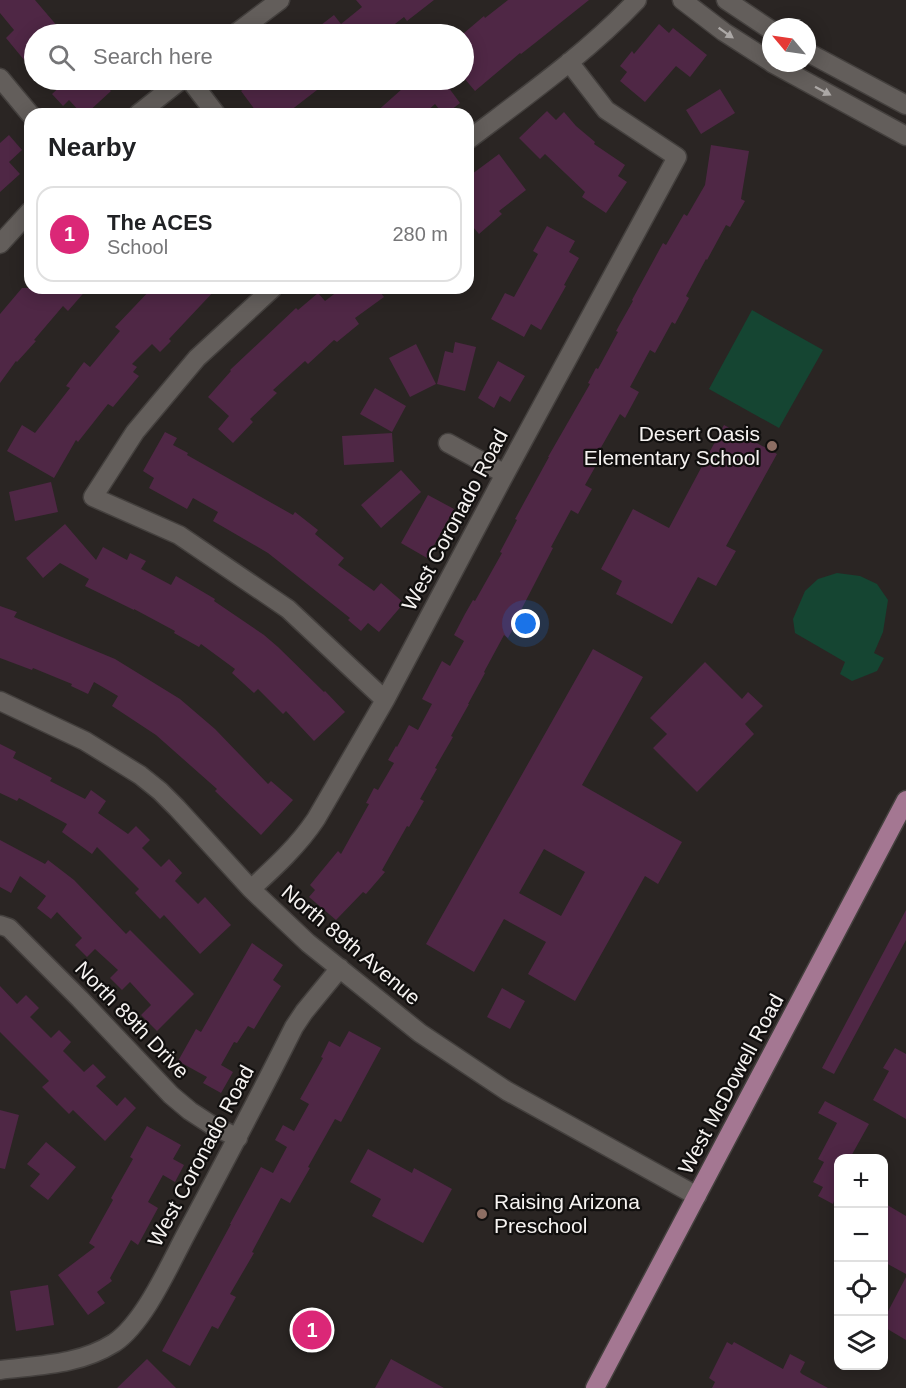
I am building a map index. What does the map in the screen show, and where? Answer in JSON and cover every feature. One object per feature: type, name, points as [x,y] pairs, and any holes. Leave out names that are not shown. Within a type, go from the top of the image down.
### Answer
[{"type":"main road","name":"West McDowell Road","points":[[595,1388],[906,800]]},
{"type":"street","points":[[248,24],[280,0]]},
{"type":"street","points":[[474,135],[569,62],[637,0]]},
{"type":"street","points":[[682,0],[762,57]]},
{"type":"street","points":[[726,0],[762,25]]},
{"type":"street","points":[[748,48],[762,33]]},
{"type":"street","points":[[816,57],[906,105]]},
{"type":"street","name":"West Coronado Road","points":[[251,889],[305,836],[385,700],[677,157],[606,110],[569,62]]},
{"type":"street","points":[[788,72],[906,136]]},
{"type":"street","points":[[0,78],[25,108]]},
{"type":"street","points":[[146,108],[168,90]]},
{"type":"street","points":[[198,90],[211,108]]},
{"type":"street","points":[[0,244],[24,218]]},
{"type":"street","points":[[266,294],[197,358],[135,432],[93,497],[179,535],[288,609],[385,700]]},
{"type":"street","points":[[448,443],[505,474]]},
{"type":"street","name":"North 89th Avenue","points":[[0,701],[85,741],[140,775],[160,791],[251,889],[308,943],[420,1033],[507,1091],[697,1196]]},
{"type":"street","name":"North 89th Drive","points":[[0,925],[9,928],[49,967],[171,1095],[210,1125],[238,1138]]},
{"type":"street","name":"West Coronado Road","points":[[0,1370],[71,1361],[92,1355],[116,1342],[140,1317],[238,1138],[294,1027],[340,968]]},
{"type":"green space","points":[[752,310],[823,350],[779,428],[709,389]]},
{"type":"green space","points":[[837,573],[860,576],[877,584],[888,600],[883,632],[874,653],[884,658],[877,671],[852,681],[840,674],[845,662],[795,633],[793,619],[805,591],[818,579]]},
{"type":"building","points":[[0,0],[35,0],[55,24],[24,24],[24,60],[6,38],[14,30],[0,13]]},
{"type":"building","points":[[356,0],[434,0],[407,21],[404,17],[395,24],[341,24],[362,7]]},
{"type":"building","points":[[508,0],[589,0],[475,91],[474,24],[484,16],[485,18]]},
{"type":"building","points":[[334,15],[341,24],[322,24]]},
{"type":"building","points":[[659,24],[669,33],[673,28],[707,55],[690,77],[676,66],[645,102],[620,81],[627,72],[620,66],[632,51],[634,54]]},
{"type":"building","points":[[720,89],[735,113],[701,134],[686,110]]},
{"type":"building","points":[[56,90],[111,91],[93,108],[76,108],[69,100],[63,106],[52,94]]},
{"type":"building","points":[[317,90],[294,108],[254,108],[241,91]]},
{"type":"building","points":[[401,90],[450,90],[460,103],[454,108],[438,108],[435,104],[431,108],[381,108]]},
{"type":"building","points":[[547,111],[556,120],[564,112],[595,142],[594,144],[625,165],[618,176],[627,182],[606,213],[582,197],[585,192],[545,154],[540,159],[519,138]]},
{"type":"building","points":[[9,135],[22,150],[9,162],[20,174],[0,192],[0,143]]},
{"type":"building","points":[[711,145],[749,151],[741,199],[745,201],[730,227],[726,225],[706,259],[686,296],[689,298],[675,324],[672,322],[655,353],[650,350],[630,387],[639,392],[625,418],[620,414],[599,451],[603,453],[585,485],[592,489],[578,514],[571,510],[551,547],[553,548],[520,612],[522,613],[508,638],[504,635],[484,672],[420,799],[424,801],[382,870],[385,872],[366,894],[363,892],[336,920],[309,897],[315,890],[310,885],[338,851],[341,854],[369,804],[366,803],[374,788],[378,790],[394,763],[388,760],[409,725],[418,730],[432,704],[422,699],[442,661],[450,666],[464,641],[454,635],[502,553],[500,552],[517,520],[515,519],[590,384],[588,383],[596,368],[598,369],[618,332],[616,331],[663,243],[666,245],[684,214],[687,216],[705,185]]},
{"type":"building","points":[[499,154],[526,190],[499,211],[502,214],[479,234],[474,228],[474,173]]},
{"type":"building","points":[[547,226],[575,241],[569,252],[579,258],[541,330],[531,324],[524,337],[491,319],[505,293],[514,297],[538,254],[533,251]]},
{"type":"building","points":[[22,288],[24,288],[24,294],[83,294],[68,311],[63,306],[0,383],[0,314]]},
{"type":"building","points":[[146,294],[211,294],[169,339],[171,341],[160,352],[152,344],[132,364],[137,367],[133,372],[139,376],[113,407],[108,404],[78,442],[76,440],[54,478],[7,451],[22,425],[35,433],[70,388],[66,386],[84,362],[90,367],[120,331],[115,327]]},
{"type":"building","points":[[317,294],[325,301],[334,294],[382,294],[384,297],[355,318],[359,324],[337,342],[334,340],[308,364],[305,361],[273,390],[277,393],[250,419],[253,422],[233,443],[218,429],[229,416],[208,397],[230,370],[296,308],[298,310]]},
{"type":"building","points":[[455,342],[476,347],[465,391],[437,384],[445,351],[453,353]]},
{"type":"building","points":[[416,344],[436,384],[410,397],[389,358]]},
{"type":"building","points":[[498,361],[525,376],[510,402],[500,396],[494,408],[478,398]]},
{"type":"building","points":[[375,388],[406,406],[392,432],[360,414]]},
{"type":"building","points":[[724,425],[777,454],[726,546],[736,551],[716,586],[698,577],[672,624],[616,594],[622,581],[601,569],[633,509],[669,528]]},
{"type":"building","points":[[165,432],[177,438],[173,445],[188,453],[187,455],[293,515],[295,512],[318,530],[315,534],[344,558],[338,565],[374,591],[381,583],[404,603],[379,632],[368,623],[361,631],[348,620],[350,618],[268,553],[213,521],[218,512],[193,498],[187,509],[149,488],[154,478],[143,471]]},
{"type":"building","points":[[392,433],[394,462],[344,465],[342,436]]},
{"type":"building","points":[[401,470],[421,492],[381,528],[361,505]]},
{"type":"building","points":[[51,482],[58,512],[15,521],[9,492]]},
{"type":"building","points":[[428,495],[454,509],[427,558],[401,543]]},
{"type":"building","points":[[65,524],[96,560],[103,547],[127,560],[130,553],[146,561],[141,569],[171,585],[176,576],[215,599],[214,601],[278,647],[345,712],[314,741],[286,711],[283,714],[258,689],[254,693],[232,673],[235,669],[201,644],[199,647],[134,609],[85,586],[89,579],[60,563],[43,578],[26,558]]},
{"type":"building","points":[[0,606],[17,612],[14,617],[115,659],[180,699],[215,729],[268,784],[271,781],[293,800],[261,835],[215,791],[217,789],[156,735],[112,706],[118,696],[94,682],[88,694],[71,686],[72,684],[33,668],[32,670],[0,658]]},
{"type":"building","points":[[593,649],[643,677],[582,785],[682,842],[658,884],[645,876],[575,1001],[528,974],[546,942],[504,919],[474,972],[426,944]],"holes":[[[544,849],[585,872],[561,916],[519,893]]]},
{"type":"building","points":[[705,662],[742,699],[748,692],[763,706],[745,724],[754,734],[697,792],[653,748],[667,734],[650,718]]},
{"type":"building","points":[[0,744],[16,752],[13,758],[52,778],[50,781],[85,799],[91,790],[106,801],[98,813],[128,834],[136,826],[150,840],[142,848],[161,867],[169,859],[182,873],[175,881],[198,904],[205,897],[231,925],[200,954],[164,915],[160,919],[135,893],[139,889],[97,847],[92,854],[62,832],[67,824],[19,798],[17,801],[0,793]]},
{"type":"building","points":[[0,840],[45,864],[48,860],[74,880],[126,934],[130,930],[194,994],[157,1031],[141,1015],[151,1005],[130,982],[122,990],[110,978],[118,970],[95,949],[87,957],[75,945],[82,938],[57,912],[51,919],[37,908],[46,896],[20,876],[11,893],[0,887]]},
{"type":"building","points":[[906,910],[906,940],[834,1074],[822,1068]]},
{"type":"building","points":[[252,943],[283,965],[273,980],[281,986],[254,1029],[248,1026],[237,1043],[234,1042],[221,1065],[233,1072],[221,1093],[203,1083],[207,1077],[178,1061],[196,1029],[201,1032]]},
{"type":"building","points":[[0,986],[17,1004],[26,995],[39,1008],[30,1017],[51,1038],[59,1030],[71,1042],[63,1051],[84,1072],[93,1064],[106,1077],[96,1086],[117,1106],[125,1097],[136,1108],[105,1141],[73,1110],[69,1114],[42,1087],[49,1081],[0,1032]]},
{"type":"building","points":[[502,988],[525,1001],[510,1029],[487,1017]]},
{"type":"building","points":[[349,1031],[381,1048],[341,1122],[335,1119],[290,1203],[281,1198],[252,1252],[254,1253],[230,1294],[236,1297],[218,1329],[212,1326],[190,1366],[162,1351],[261,1167],[273,1173],[287,1147],[275,1140],[283,1125],[294,1131],[309,1104],[300,1099],[323,1058],[321,1057],[329,1041],[340,1047]]},
{"type":"building","points":[[895,1048],[906,1054],[906,1119],[873,1100],[889,1071],[883,1068]]},
{"type":"building","points":[[825,1101],[869,1124],[852,1154],[834,1154],[833,1204],[818,1196],[823,1187],[813,1182],[824,1162],[818,1159],[837,1123],[818,1113]]},
{"type":"building","points":[[0,1110],[19,1115],[5,1169],[0,1168]]},
{"type":"building","points":[[147,1126],[181,1145],[173,1159],[184,1165],[175,1182],[163,1175],[148,1202],[158,1208],[138,1245],[131,1240],[110,1278],[112,1281],[97,1292],[105,1303],[88,1315],[58,1275],[95,1247],[89,1243],[113,1200],[111,1198],[133,1159],[130,1157]]},
{"type":"building","points":[[46,1142],[76,1167],[48,1200],[30,1186],[40,1174],[27,1164]]},
{"type":"building","points":[[368,1149],[412,1173],[414,1168],[452,1189],[423,1243],[372,1216],[381,1199],[350,1182]]},
{"type":"building","points":[[888,1205],[906,1216],[906,1274],[888,1264]]},
{"type":"building","points":[[906,1277],[906,1340],[888,1329],[888,1311]]},
{"type":"building","points":[[48,1285],[54,1325],[16,1331],[10,1291]]},
{"type":"building","points":[[727,1342],[732,1345],[734,1342],[783,1369],[790,1354],[805,1362],[800,1372],[802,1374],[828,1388],[712,1388],[715,1382],[709,1378]]},
{"type":"building","points":[[147,1359],[176,1388],[117,1388]]},
{"type":"building","points":[[391,1359],[444,1388],[375,1388]]},
{"type":"place","name":"Desert Oasis Elementary School","points":[[772,446]]},
{"type":"place","name":"Raising Arizona Preschool","points":[[482,1214]]},
{"type":"place","name":"The ACES","points":[[312,1330]]}]
